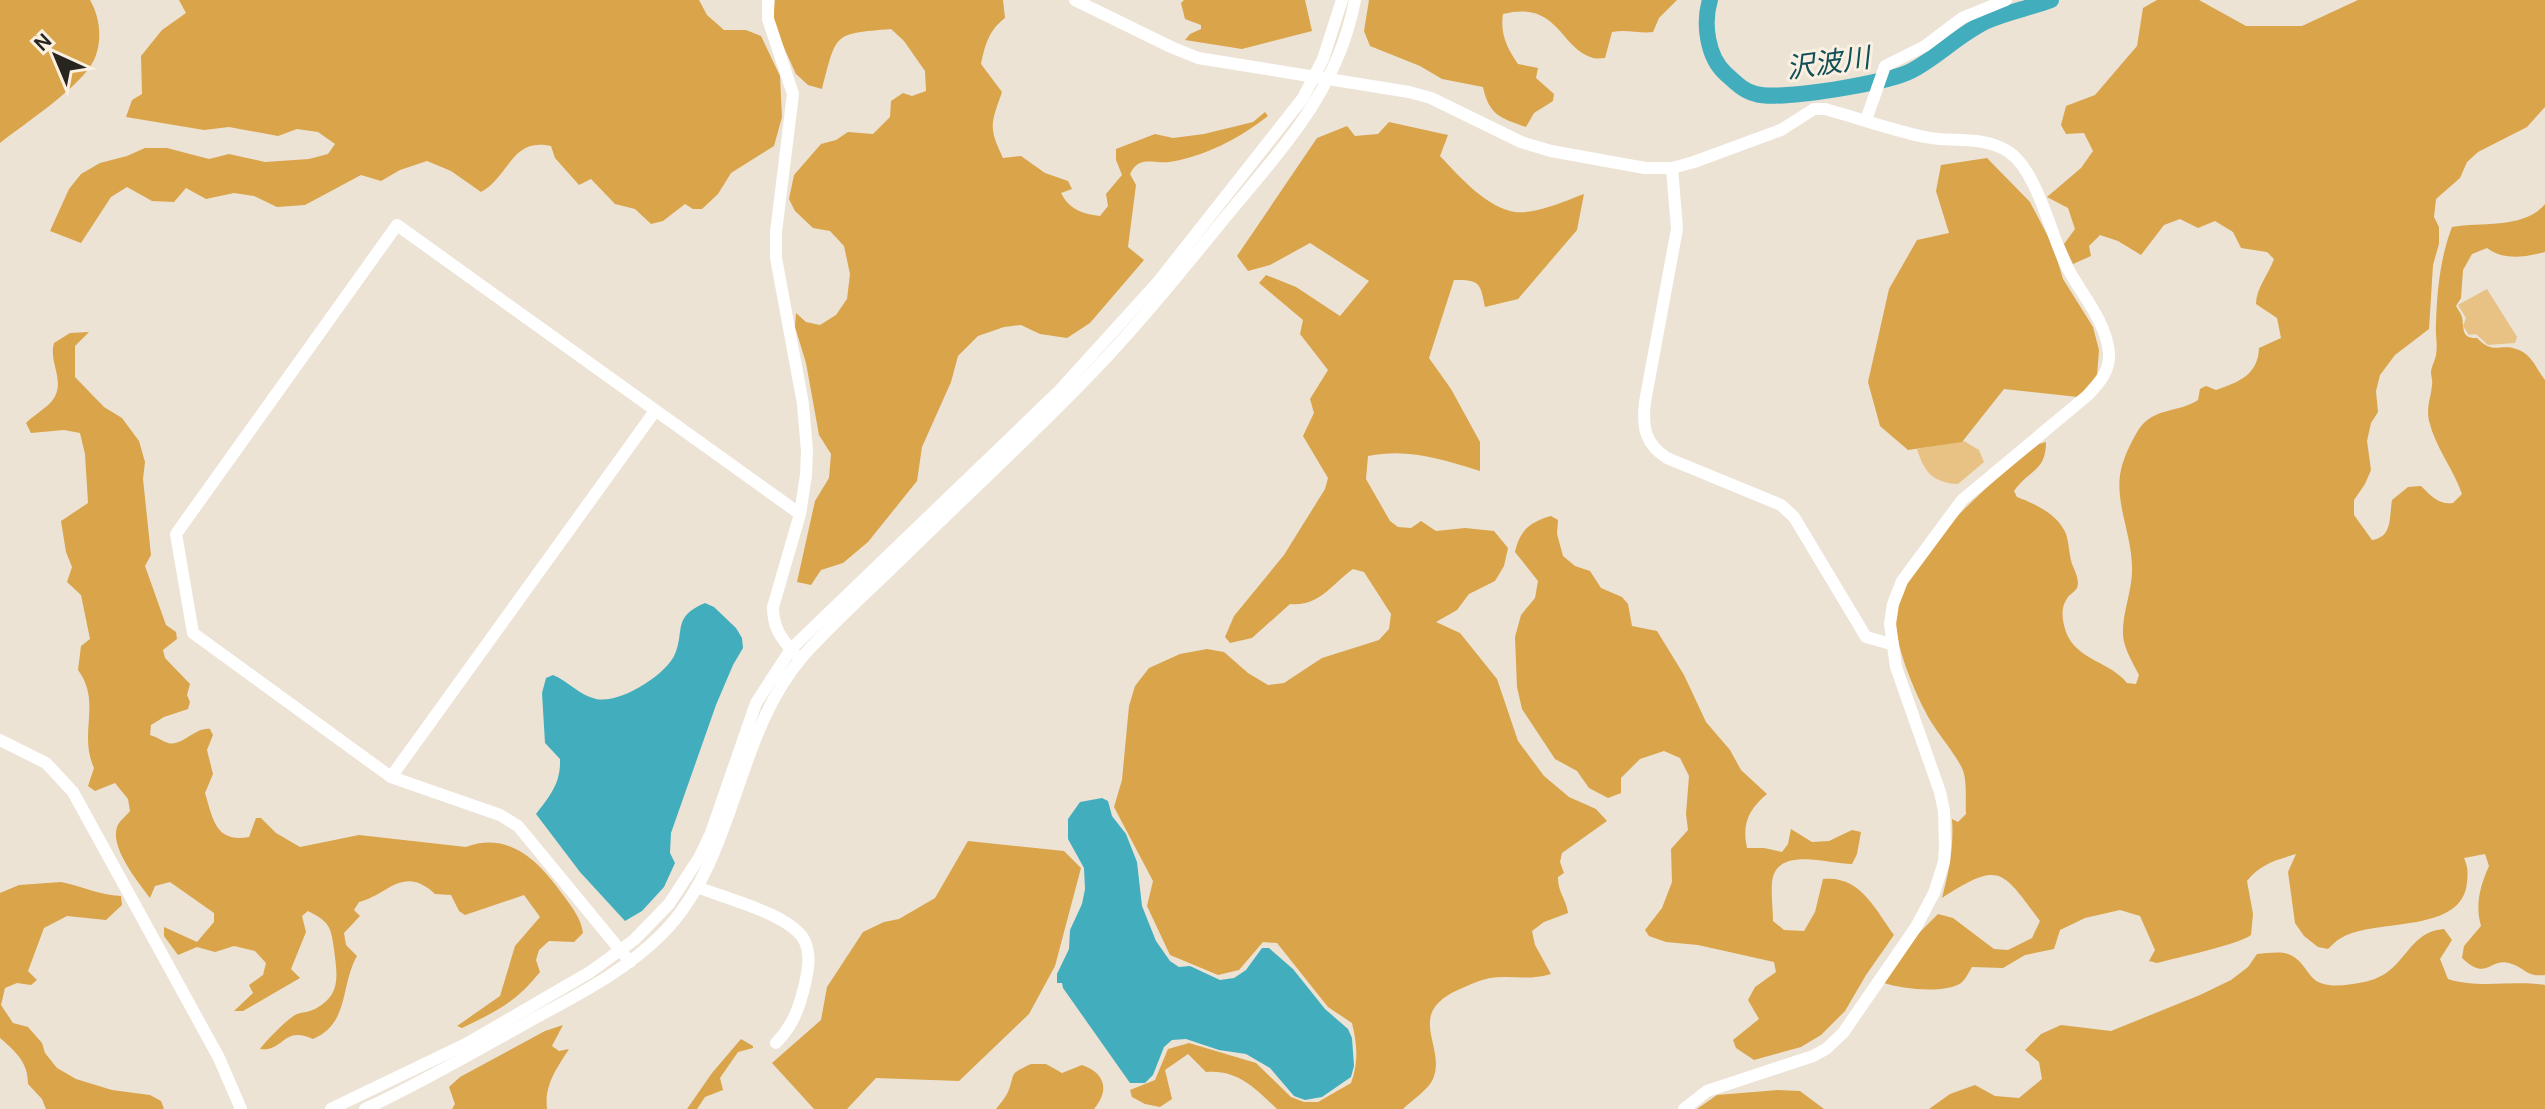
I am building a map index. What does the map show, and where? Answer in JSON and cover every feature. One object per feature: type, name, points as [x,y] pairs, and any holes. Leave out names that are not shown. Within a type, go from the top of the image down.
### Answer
[{"type":"street","points":[[768,0],[768,19],[775,47],[793,94],[776,232],[776,258],[805,417],[806,475],[800,514],[773,607],[776,631],[796,654]]},
{"type":"street","points":[[1075,0],[1198,58],[1431,98],[1521,142],[1551,151],[1645,168],[1672,168],[1781,130],[1814,109],[1825,109],[1922,137],[1987,142],[2010,152],[2018,160],[2050,222],[2065,263],[2106,336],[2108,366],[2103,379],[2088,395],[1976,488],[1949,516],[1902,581],[1893,604],[1891,644],[1901,684],[1944,811],[1944,862],[1934,893],[1916,927],[1843,1033],[1826,1049],[1797,1063],[1707,1091],[1684,1109]]},
{"type":"street","points":[[331,1109],[466,1044],[590,972],[620,951],[669,904],[699,858],[756,703],[796,654],[1089,361],[1158,282],[1295,110],[1314,78],[1332,35],[1342,0]]},
{"type":"street","points":[[365,1109],[599,983],[630,962],[677,917],[714,855],[753,744],[796,654],[1077,389],[1118,346],[1291,139],[1329,80],[1347,39],[1355,0]]},
{"type":"street","points":[[1866,120],[1880,73],[1893,61],[1925,46],[1962,18],[2006,0]]},
{"type":"street","points":[[1672,168],[1677,229],[1645,402],[1642,423],[1647,439],[1667,458],[1781,505],[1794,517],[1866,637],[1891,644]]},
{"type":"street","points":[[630,962],[518,826],[500,815],[391,777],[193,633],[176,534],[397,225],[800,514]]},
{"type":"street","points":[[391,777],[655,411]]},
{"type":"street","points":[[0,740],[46,763],[73,792],[219,1058],[241,1109]]},
{"type":"street","points":[[697,887],[786,922],[805,941],[809,966],[798,1014],[789,1030],[776,1043]]},
{"type":"shaded area","points":[[0,0],[90,0],[98,21],[99,37],[94,60],[77,82],[0,143]]},
{"type":"shaded area","points":[[179,0],[699,0],[707,15],[724,30],[746,30],[761,36],[780,76],[782,117],[774,146],[731,173],[718,194],[702,209],[693,209],[685,204],[663,221],[651,224],[635,209],[615,204],[591,179],[579,185],[555,158],[551,146],[538,145],[519,152],[491,185],[481,192],[451,171],[427,161],[400,170],[381,181],[361,175],[305,205],[277,207],[254,196],[234,193],[206,199],[186,188],[174,202],[152,201],[127,187],[111,197],[81,243],[50,231],[69,189],[81,174],[100,163],[145,148],[167,148],[209,159],[229,154],[265,162],[309,159],[328,154],[335,144],[318,132],[297,129],[278,136],[229,127],[204,130],[126,117],[132,100],[142,94],[141,56],[162,30],[186,13]]},
{"type":"shaded area","points":[[775,0],[1003,0],[1005,18],[988,38],[981,64],[1002,92],[993,125],[998,148],[1003,158],[1021,156],[1045,173],[1068,181],[1072,189],[1061,193],[1072,207],[1087,214],[1100,216],[1108,206],[1106,194],[1122,175],[1116,160],[1116,149],[1155,134],[1173,138],[1204,134],[1253,122],[1265,112],[1268,116],[1234,139],[1208,151],[1169,162],[1142,162],[1134,168],[1130,174],[1136,185],[1128,247],[1144,260],[1090,323],[1067,338],[1040,334],[1021,325],[978,336],[958,356],[951,382],[922,447],[917,481],[868,542],[843,563],[821,570],[811,585],[797,582],[815,501],[829,478],[831,454],[819,435],[806,363],[795,327],[796,313],[806,322],[820,325],[836,315],[847,299],[850,274],[844,246],[830,231],[813,228],[795,211],[789,199],[794,175],[821,144],[836,140],[848,132],[873,134],[890,117],[891,101],[903,93],[912,96],[926,91],[925,71],[904,41],[891,29],[858,32],[848,35],[835,46],[822,89],[808,85],[796,74],[773,24]]},
{"type":"shaded area","points":[[1184,0],[1305,0],[1312,31],[1242,49],[1185,40],[1201,29],[1201,25],[1185,19],[1181,3]]},
{"type":"shaded area","points":[[1369,0],[1677,0],[1659,18],[1653,32],[1612,32],[1605,58],[1593,58],[1582,53],[1547,19],[1536,14],[1522,11],[1503,14],[1504,34],[1514,58],[1518,64],[1538,68],[1536,78],[1554,94],[1553,101],[1534,113],[1526,127],[1492,110],[1483,87],[1442,79],[1420,66],[1370,46],[1364,31]]},
{"type":"shaded area","points":[[2157,0],[2199,0],[2246,26],[2302,26],[2358,0],[2545,0],[2545,107],[2527,127],[2478,152],[2467,162],[2460,178],[2436,199],[2434,217],[2439,227],[2439,244],[2433,265],[2429,329],[2395,355],[2380,375],[2376,391],[2378,412],[2371,423],[2367,441],[2371,470],[2354,500],[2354,515],[2372,540],[2387,531],[2392,500],[2408,487],[2421,486],[2444,503],[2453,503],[2462,494],[2436,441],[2428,416],[2431,371],[2437,351],[2438,287],[2448,239],[2452,227],[2515,221],[2536,212],[2545,204],[2545,252],[2508,256],[2487,248],[2472,254],[2463,270],[2461,298],[2456,306],[2468,337],[2477,338],[2493,348],[2512,348],[2524,352],[2545,380],[2545,975],[2529,973],[2502,962],[2477,968],[2462,958],[2464,946],[2481,926],[2479,896],[2489,866],[2485,854],[2464,858],[2467,882],[2462,899],[2451,910],[2417,922],[2358,931],[2341,938],[2328,949],[2318,947],[2304,936],[2295,923],[2288,872],[2296,854],[2263,867],[2247,881],[2253,914],[2251,935],[2245,939],[2157,963],[2149,961],[2155,950],[2140,916],[2120,910],[2085,918],[2060,930],[2054,949],[2025,955],[2003,968],[1972,967],[1962,982],[1954,986],[1923,989],[1884,983],[1917,935],[1938,914],[1953,918],[1994,949],[2008,950],[2032,938],[2040,921],[2016,890],[1998,876],[1976,879],[1942,898],[1950,859],[1952,819],[1958,822],[1966,814],[1965,783],[1961,766],[1932,724],[1920,700],[1899,643],[1896,622],[1901,598],[1912,573],[1974,499],[2020,459],[2046,442],[2040,465],[2014,491],[2017,497],[2052,515],[2066,534],[2078,582],[2063,609],[2066,632],[2085,655],[2112,670],[2127,683],[2136,684],[2139,675],[2123,635],[2132,576],[2119,486],[2127,451],[2145,422],[2198,400],[2200,389],[2206,386],[2216,390],[2246,376],[2255,365],[2259,348],[2281,338],[2277,318],[2256,304],[2258,292],[2274,259],[2267,252],[2241,248],[2233,232],[2215,221],[2198,228],[2180,219],[2164,225],[2141,255],[2118,241],[2100,235],[2089,246],[2091,256],[2073,264],[2064,244],[2075,229],[2068,208],[2047,197],[2081,168],[2093,151],[2084,133],[2066,134],[2061,125],[2066,106],[2095,95],[2137,46],[2143,8]]},
{"type":"shaded area","points":[[1389,122],[1448,135],[1440,156],[1481,195],[1510,211],[1537,210],[1584,194],[1577,230],[1518,299],[1485,307],[1477,284],[1454,280],[1429,358],[1451,389],[1480,442],[1480,471],[1424,456],[1397,453],[1368,456],[1366,479],[1390,521],[1398,527],[1411,528],[1421,521],[1436,531],[1465,528],[1494,531],[1508,548],[1504,566],[1495,581],[1469,594],[1457,610],[1436,622],[1460,633],[1497,679],[1518,741],[1544,776],[1569,797],[1596,809],[1607,821],[1562,853],[1560,862],[1564,873],[1558,877],[1558,883],[1568,913],[1544,922],[1532,931],[1535,945],[1551,974],[1490,978],[1463,987],[1443,999],[1430,1020],[1436,1067],[1433,1079],[1403,1109],[1277,1109],[1246,1082],[1228,1074],[1206,1072],[1188,1054],[1165,1070],[1172,1099],[1160,1107],[1145,1104],[1132,1097],[1130,1090],[1155,1080],[1168,1049],[1189,1043],[1256,1063],[1291,1097],[1304,1102],[1318,1102],[1351,1083],[1354,1075],[1356,1053],[1352,1023],[1328,1007],[1277,943],[1263,942],[1239,970],[1218,975],[1170,955],[1147,906],[1153,881],[1114,807],[1122,780],[1129,706],[1135,686],[1149,668],[1180,654],[1207,649],[1224,652],[1248,673],[1268,685],[1284,683],[1322,658],[1379,640],[1389,629],[1391,614],[1364,572],[1353,569],[1317,598],[1290,604],[1252,638],[1230,643],[1225,637],[1234,616],[1284,555],[1325,489],[1328,478],[1303,436],[1314,413],[1310,399],[1328,370],[1300,334],[1303,320],[1259,283],[1266,275],[1296,287],[1340,316],[1369,281],[1310,243],[1270,265],[1248,271],[1237,256],[1317,138],[1347,126],[1355,136],[1378,134]]},
{"type":"shaded area","points":[[1987,158],[2030,202],[2053,246],[2063,279],[2093,327],[2099,350],[2097,376],[2078,397],[2004,389],[1962,442],[1908,450],[1880,426],[1868,382],[1889,289],[1917,240],[1949,233],[1936,191],[1941,165]]},
{"type":"shaded area","points":[[2487,289],[2517,337],[2515,343],[2488,345],[2476,334],[2469,335],[2463,326],[2466,318],[2458,305]]},
{"type":"shaded area","points":[[89,332],[75,346],[75,377],[104,407],[122,418],[139,441],[145,462],[143,479],[151,555],[145,566],[166,625],[176,632],[177,639],[163,650],[165,658],[190,684],[188,709],[151,725],[150,735],[173,743],[210,729],[213,735],[207,750],[213,774],[205,793],[214,820],[229,836],[249,837],[256,818],[261,818],[276,833],[300,847],[359,835],[466,847],[498,843],[512,847],[536,863],[572,907],[583,933],[574,942],[549,941],[539,950],[536,960],[540,972],[514,999],[495,1011],[462,1028],[457,1026],[500,996],[515,946],[540,917],[524,895],[465,915],[459,911],[451,895],[435,894],[424,885],[405,882],[359,902],[354,910],[360,916],[344,933],[346,945],[357,956],[333,1024],[313,1039],[295,1035],[268,1049],[260,1049],[283,1025],[297,1014],[324,1003],[334,991],[334,949],[325,922],[308,911],[302,916],[306,932],[291,969],[300,978],[243,1011],[234,1011],[253,993],[249,985],[263,975],[266,963],[255,951],[234,946],[215,952],[197,947],[178,955],[164,936],[164,927],[197,942],[214,922],[214,913],[170,882],[155,886],[150,898],[126,864],[118,845],[117,827],[130,811],[128,799],[115,783],[95,791],[88,786],[94,768],[88,742],[88,694],[78,670],[81,646],[90,639],[81,595],[67,582],[72,567],[61,521],[88,503],[85,454],[80,433],[64,430],[31,433],[26,423],[56,394],[58,380],[53,358],[54,343],[70,333]]},
{"type":"shaded area","points":[[1964,441],[1979,450],[1984,462],[1958,484],[1931,475],[1917,449]]},
{"type":"shaded area","points":[[1551,516],[1558,520],[1557,534],[1563,556],[1575,566],[1590,571],[1601,588],[1622,597],[1628,604],[1632,626],[1657,631],[1684,675],[1706,722],[1730,750],[1741,770],[1767,794],[1748,818],[1745,832],[1747,848],[1782,852],[1788,844],[1791,829],[1812,842],[1829,841],[1852,830],[1861,832],[1852,864],[1792,860],[1775,871],[1772,883],[1773,921],[1784,930],[1804,931],[1815,912],[1823,879],[1836,879],[1857,888],[1894,935],[1845,1011],[1821,1035],[1801,1047],[1754,1060],[1736,1048],[1733,1040],[1759,1019],[1748,1000],[1755,987],[1776,972],[1774,962],[1698,945],[1666,942],[1649,936],[1645,930],[1662,908],[1672,882],[1671,849],[1688,830],[1689,776],[1680,758],[1664,751],[1640,759],[1621,778],[1621,793],[1608,798],[1589,788],[1577,771],[1555,759],[1522,709],[1517,687],[1515,637],[1521,615],[1535,598],[1538,581],[1515,552],[1527,528]]},
{"type":"shaded area","points":[[968,841],[1064,851],[1081,868],[1055,966],[1029,1014],[959,1081],[876,1078],[847,1109],[814,1109],[772,1063],[821,1020],[827,987],[863,932],[899,919],[935,898]]},
{"type":"shaded area","points":[[61,882],[121,896],[122,905],[106,920],[67,916],[44,928],[28,971],[37,980],[31,985],[17,983],[5,988],[1,1005],[13,1023],[28,1027],[57,1068],[76,1079],[112,1090],[150,1095],[161,1101],[164,1109],[46,1109],[42,1099],[28,1084],[20,1058],[0,1038],[0,893],[19,885]]},
{"type":"shaded area","points":[[2444,929],[2452,940],[2440,959],[2448,979],[2472,983],[2545,985],[2545,1109],[1929,1109],[1950,1094],[1975,1085],[1995,1096],[2019,1098],[2042,1079],[2039,1062],[2025,1050],[2041,1034],[2061,1025],[2111,1031],[2231,980],[2248,967],[2257,954],[2288,954],[2320,983],[2352,984],[2378,978],[2398,963],[2421,937]]},
{"type":"shaded area","points":[[563,1025],[552,1046],[559,1051],[569,1049],[549,1084],[547,1109],[452,1109],[455,1104],[449,1087],[460,1077],[545,1031]]},
{"type":"shaded area","points":[[741,1039],[753,1048],[738,1052],[720,1078],[723,1090],[705,1097],[697,1109],[687,1109],[712,1073]]},
{"type":"shaded area","points":[[1031,1064],[1046,1064],[1062,1073],[1082,1065],[1090,1068],[1103,1083],[1099,1102],[1094,1109],[996,1109],[1008,1092],[1015,1073]]},
{"type":"shaded area","points":[[1800,1091],[1824,1109],[1697,1109],[1717,1095]]},
{"type":"water","points":[[705,603],[714,607],[736,628],[743,648],[716,705],[671,833],[670,853],[675,863],[664,887],[642,911],[625,921],[580,872],[536,814],[554,789],[560,768],[560,759],[545,743],[542,693],[546,678],[553,675],[596,699],[617,697],[641,686],[670,662],[684,619]]},
{"type":"water","points":[[1102,798],[1108,801],[1112,816],[1126,834],[1137,862],[1142,906],[1156,941],[1170,961],[1179,967],[1190,966],[1220,980],[1234,978],[1246,970],[1262,948],[1269,948],[1293,969],[1325,1009],[1348,1029],[1352,1038],[1354,1066],[1351,1077],[1322,1097],[1305,1100],[1294,1096],[1270,1068],[1246,1054],[1219,1050],[1186,1039],[1172,1040],[1164,1047],[1153,1075],[1145,1083],[1130,1083],[1062,983],[1057,983],[1057,974],[1069,949],[1070,930],[1085,889],[1084,868],[1068,839],[1068,819],[1080,802]]},
{"type":"waterway","name":"沢波川","points":[[1710,0],[1708,39],[1714,58],[1726,74],[1743,88],[1769,96],[1834,90],[1899,76],[1987,21],[2051,0]]}]
